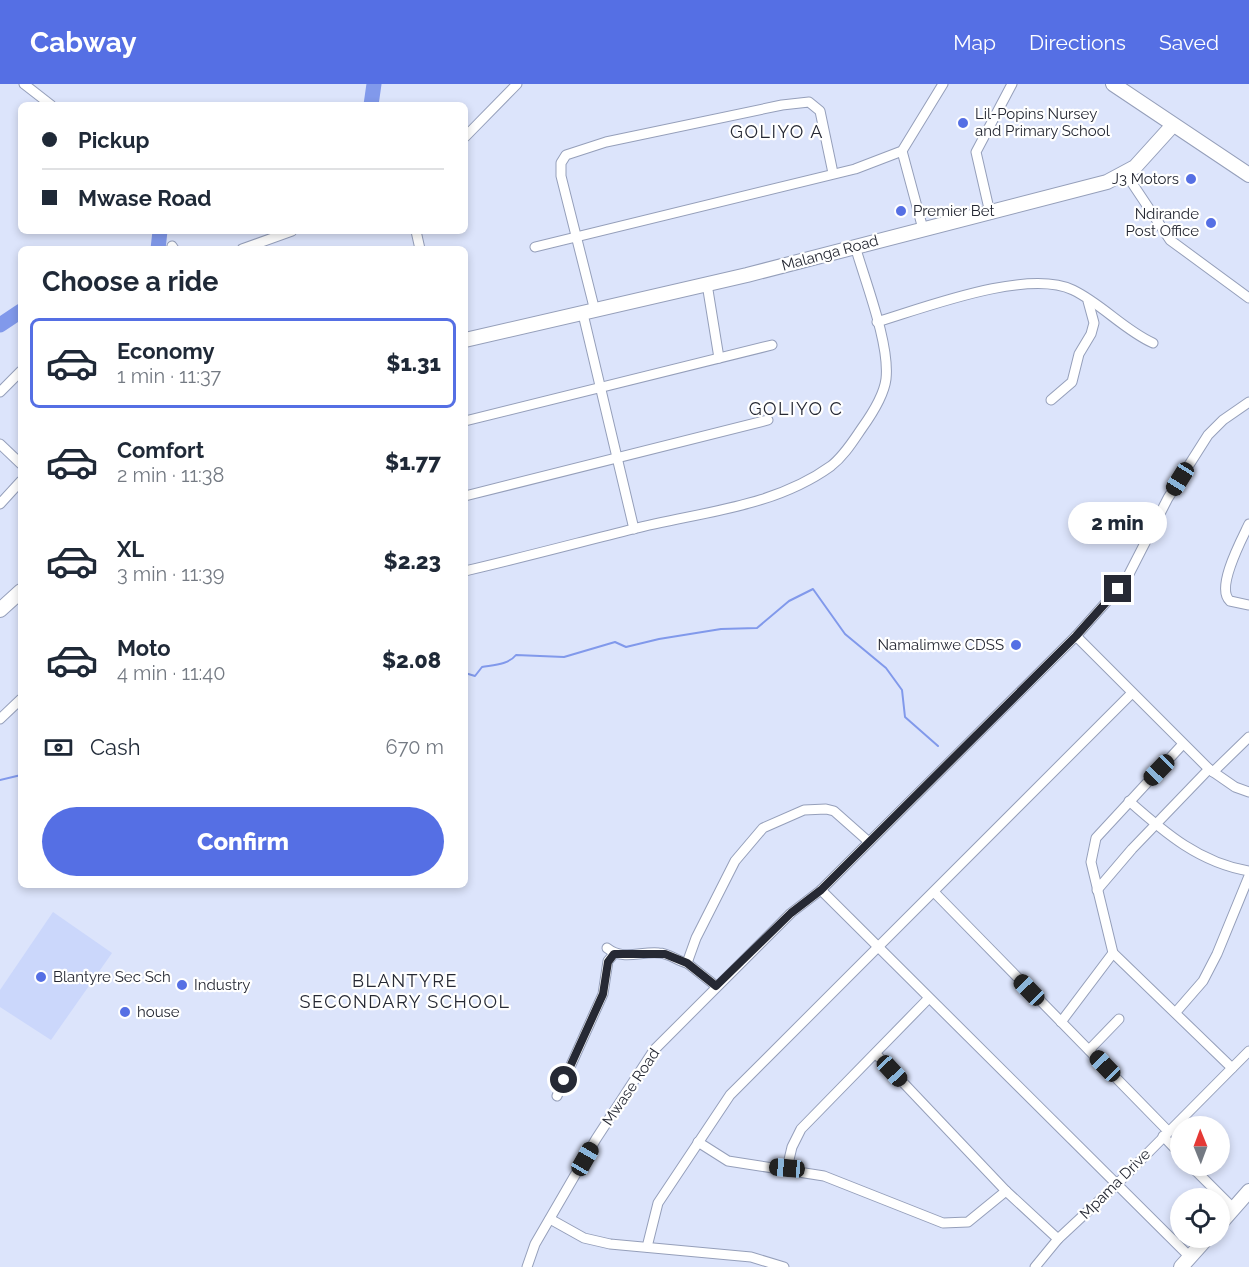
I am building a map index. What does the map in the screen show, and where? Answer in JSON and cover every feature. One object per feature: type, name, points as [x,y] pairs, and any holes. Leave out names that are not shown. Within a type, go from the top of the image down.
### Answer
[{"type":"street","points":[[24,84],[47,102]]},
{"type":"street","points":[[468,134],[517,84]]},
{"type":"street","points":[[535,247],[855,169],[902,151],[943,84]]},
{"type":"street","points":[[990,213],[976,152],[1012,84]]},
{"type":"street","points":[[1113,84],[1249,175]]},
{"type":"street","points":[[634,529],[600,387],[577,236],[561,176],[561,164],[566,155],[606,142],[782,105],[809,102],[820,111],[832,173]]},
{"type":"street","points":[[1173,125],[1126,174],[1170,240],[1249,298]]},
{"type":"street","points":[[902,151],[923,229]]},
{"type":"street","name":"Malanga Road","points":[[468,339],[707,284],[990,213],[1126,174]]},
{"type":"street","points":[[250,246],[284,234]]},
{"type":"street","points":[[468,570],[550,552],[634,529],[706,514],[781,493],[832,465],[847,450],[868,419],[885,382],[887,367],[877,322],[855,246]]},
{"type":"street","points":[[707,284],[719,358]]},
{"type":"street","points":[[877,322],[994,288],[1016,285],[1055,286],[1072,290],[1124,327],[1153,343]]},
{"type":"street","points":[[1051,400],[1072,382],[1078,354],[1091,334],[1094,323],[1088,301]]},
{"type":"street","points":[[468,420],[772,345]]},
{"type":"street","points":[[0,392],[18,374]]},
{"type":"street","points":[[12,380],[18,385]]},
{"type":"street","name":"Mwase Road","points":[[527,1267],[535,1244],[596,1139],[654,1050],[791,913],[821,890],[1076,636],[1127,578],[1168,498],[1208,435],[1223,420],[1249,402]]},
{"type":"street","points":[[468,495],[768,420]]},
{"type":"street","points":[[0,444],[18,461]]},
{"type":"street","points":[[0,504],[18,484]]},
{"type":"street","points":[[1249,524],[1232,561],[1224,589],[1226,598],[1230,601],[1249,606]]},
{"type":"street","points":[[0,610],[18,594]]},
{"type":"street","points":[[1076,636],[1182,745],[1211,771],[1249,792]]},
{"type":"street","points":[[647,1247],[658,1203],[730,1095],[1132,693]]},
{"type":"street","points":[[0,718],[18,702]]},
{"type":"street","points":[[1097,890],[1156,825],[1249,737]]},
{"type":"street","points":[[1182,745],[1094,842],[1091,862],[1113,953],[1232,1068]]},
{"type":"street","points":[[1129,801],[1192,852],[1249,871]]},
{"type":"street","points":[[687,963],[696,938],[735,861],[763,828],[804,810],[826,809],[834,811],[869,842]]},
{"type":"street","points":[[1176,1012],[1203,981],[1217,954],[1249,876]]},
{"type":"street","points":[[821,890],[876,948],[1116,1185],[1185,1262],[1198,1248]]},
{"type":"street","points":[[934,892],[1089,1050],[1170,1139]]},
{"type":"street","points":[[556,1096],[603,994],[611,951],[658,952],[687,963],[716,986]]},
{"type":"street","points":[[1061,1022],[1113,953]]},
{"type":"street","points":[[787,1168],[792,1147],[801,1129],[928,999]]},
{"type":"street","points":[[1089,1050],[1119,1019]]},
{"type":"street","name":"Mpama Drive","points":[[1035,1267],[1058,1239],[1116,1185],[1249,1051]]},
{"type":"street","points":[[876,1054],[1006,1191],[1058,1239]]},
{"type":"street","points":[[698,1142],[728,1161],[787,1168],[824,1176],[943,1222],[968,1222],[1006,1191]]},
{"type":"street","points":[[1201,1176],[1233,1209]]},
{"type":"street","points":[[1230,1212],[1249,1191]]},
{"type":"street","points":[[550,1219],[584,1238],[610,1244],[751,1257],[784,1267]]},
{"type":"shaded area","points":[[53,912],[112,953],[51,1040],[0,1007],[0,990]]},
{"type":"waterway","points":[[371,102],[374,84]]},
{"type":"waterway","points":[[158,246],[160,234]]},
{"type":"waterway","points":[[0,325],[18,313]]},
{"type":"waterway","points":[[468,674],[475,676],[482,667],[505,663],[516,655],[564,657],[615,642],[626,647],[721,629],[757,628],[789,601],[813,589],[845,634],[886,668],[902,690],[905,717],[938,746]]},
{"type":"waterway","points":[[0,780],[18,776]]},
{"type":"place","name":"Lil-Popins Nursey and Primary School","points":[[963,123]]},
{"type":"place","name":"J3 Motors","points":[[1191,179]]},
{"type":"place","name":"Premier Bet","points":[[901,211]]},
{"type":"place","name":"Ndirande Post Office","points":[[1211,223]]},
{"type":"place","name":"Namalimwe CDSS","points":[[1016,645]]},
{"type":"place","name":"Blantyre Sec Sch","points":[[41,977]]},
{"type":"place","name":"Industry","points":[[182,985]]},
{"type":"place","name":"house","points":[[125,1012]]},
{"type":"district","name":"GOLIYO A","points":[[777,132]]},
{"type":"district","name":"GOLIYO C","points":[[796,409]]},
{"type":"district","name":"BLANTYRE SECONDARY SCHOOL","points":[[405,991]]},
{"type":"route","points":[[564,1080],[585,1029],[603,994],[608,962],[614,954],[635,955],[658,952],[665,954],[679,962],[687,963],[716,986],[791,913],[821,890],[963,746],[1076,636],[1118,589]]}]
